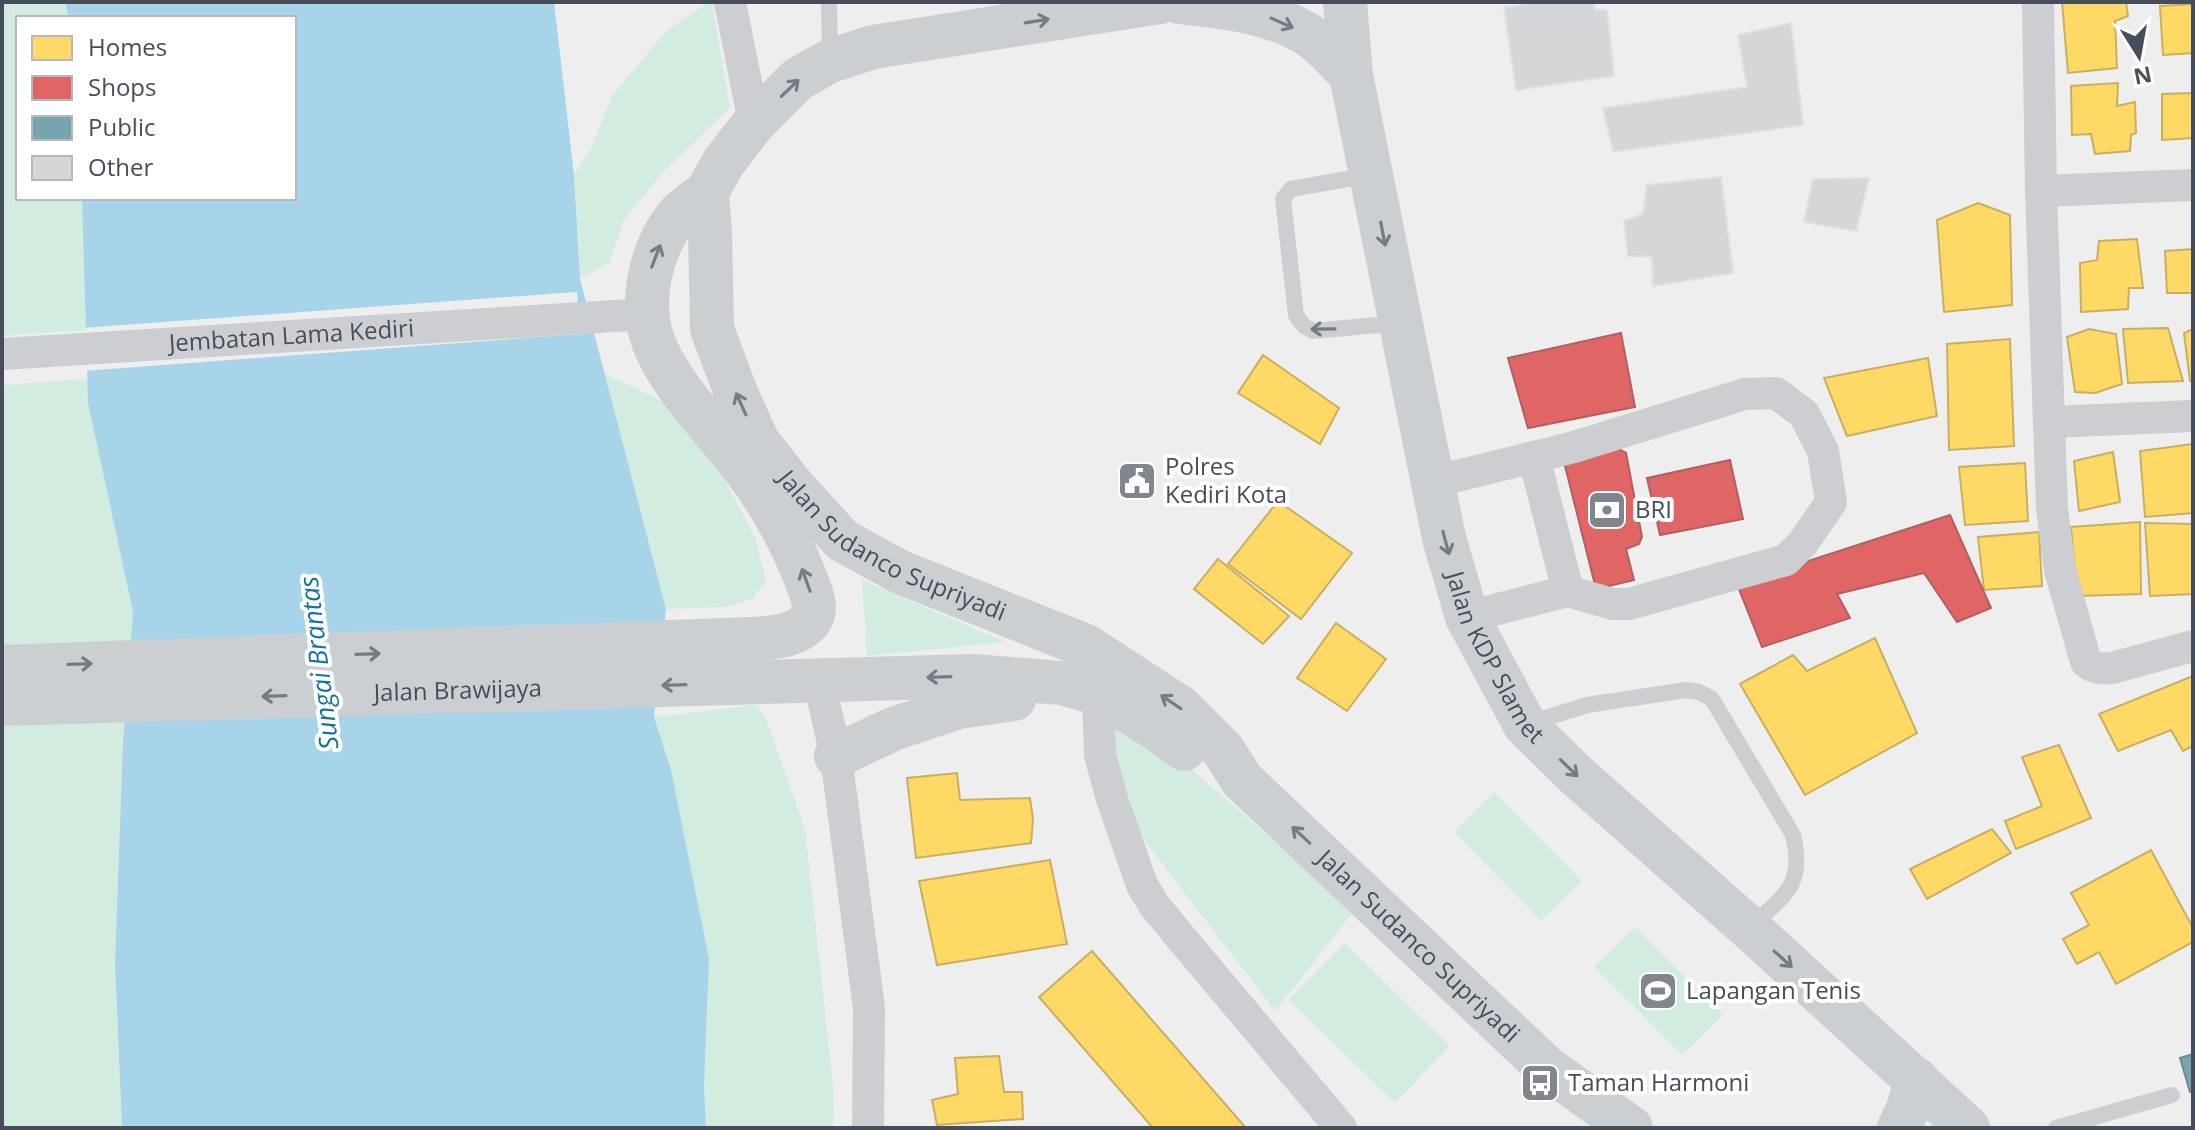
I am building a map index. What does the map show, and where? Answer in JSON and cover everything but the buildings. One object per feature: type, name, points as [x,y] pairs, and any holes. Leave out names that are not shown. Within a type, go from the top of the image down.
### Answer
[{"type":"main road","points":[[647,314],[650,270],[661,242],[679,213],[707,192],[723,163],[754,123],[798,79],[830,61],[873,47],[1160,2]]},
{"type":"main road","points":[[1179,2],[1230,8],[1272,18],[1312,37],[1351,75]]},
{"type":"main road","name":"Jalan KDP Slamet","points":[[1345,2],[1351,75],[1444,538],[1467,617],[1525,725],[1576,775],[1968,1128]]},
{"type":"main road","name":"Jalan Sudanco Supriyadi","points":[[707,192],[712,329],[736,393],[758,442],[842,540],[900,572],[1086,646],[1181,708],[1223,750],[1242,780],[1547,1068],[1631,1128]]},
{"type":"main road","name":"Jalan Brawijaya","points":[[2,667],[751,639],[776,637],[800,628],[812,617],[814,603],[794,547],[769,502],[676,384],[654,342],[647,314]]},
{"type":"main road","name":"Jalan Brawijaya","points":[[2,704],[973,676],[1080,688]]},
{"type":"main road","points":[[836,756],[893,729],[959,707],[1080,688],[1152,726],[1208,766],[1242,780]]},
{"type":"main road","points":[[1899,1128],[1916,1079]]},
{"type":"street","points":[[730,2],[754,123]]},
{"type":"street","points":[[2038,2],[2052,509],[2060,570],[2086,662],[2091,666],[2112,668],[2193,646]]},
{"type":"street","points":[[2041,191],[2193,185]]},
{"type":"street","name":"Jembatan Lama Kediri","points":[[2,354],[647,314]]},
{"type":"street","points":[[1433,482],[1574,447],[1745,394],[1776,393],[1804,414],[1823,451],[1831,502],[1803,543],[1786,560],[1629,604],[1612,604],[1568,591],[1467,617]]},
{"type":"street","points":[[2049,422],[2193,416]]},
{"type":"street","points":[[1534,457],[1568,591]]},
{"type":"street","points":[[819,681],[836,756],[869,1008],[868,1128]]},
{"type":"street","points":[[1080,688],[1112,799],[1142,885],[1154,905],[1341,1128]]},
{"type":"lane","points":[[829,2],[830,61]]},
{"type":"lane","points":[[1372,175],[1291,189],[1283,199],[1296,315],[1304,326],[1313,331],[1401,323]]},
{"type":"lane","points":[[1525,725],[1587,705],[1686,690],[1712,699],[1793,835],[1798,857],[1796,877],[1780,900],[1748,927]]},
{"type":"lane","points":[[2056,1128],[2172,1095]]},
{"type":"green space","points":[[2,2],[65,2],[68,16],[16,16],[16,200],[82,200],[86,330],[2,336]]},
{"type":"green space","points":[[712,2],[730,108],[662,173],[624,220],[609,263],[580,279],[574,175],[591,149],[612,96],[666,31]]},
{"type":"green space","points":[[601,372],[664,402],[719,468],[756,540],[766,581],[752,599],[726,607],[666,609]]},
{"type":"green space","points":[[87,379],[88,403],[133,612],[123,741],[115,963],[122,1128],[2,1128],[2,385]]},
{"type":"green space","points":[[862,580],[1006,642],[867,656]]},
{"type":"green space","points":[[756,705],[765,716],[805,829],[834,1093],[833,1128],[706,1128],[704,1084],[654,717]]},
{"type":"green space","points":[[1111,719],[1144,729],[1355,910],[1275,1011],[1118,806]]},
{"type":"green space","points":[[1494,792],[1582,881],[1541,921],[1454,832]]},
{"type":"green space","name":"Lapangan Tenis","points":[[1635,927],[1723,1015],[1682,1055],[1594,967]]},
{"type":"green space","points":[[1345,943],[1450,1046],[1395,1103],[1289,1000]]},
{"type":"water","name":"Sungai Brantas","points":[[65,2],[554,2],[574,175],[580,279],[666,609],[654,717],[671,770],[709,959],[704,1084],[706,1128],[122,1128],[115,963],[123,741],[133,612],[88,403],[82,200],[296,200],[296,16],[68,16]]},
{"type":"pier","points":[[577,292],[580,334],[83,371],[82,328]]},
{"type":"place","name":"Polres Kediri Kota","points":[[1137,481]]},
{"type":"place","name":"BRI","points":[[1607,510]]},
{"type":"place","name":"Lapangan Tenis","points":[[1658,991]]},
{"type":"place","name":"Taman Harmoni","points":[[1540,1083]]}]
